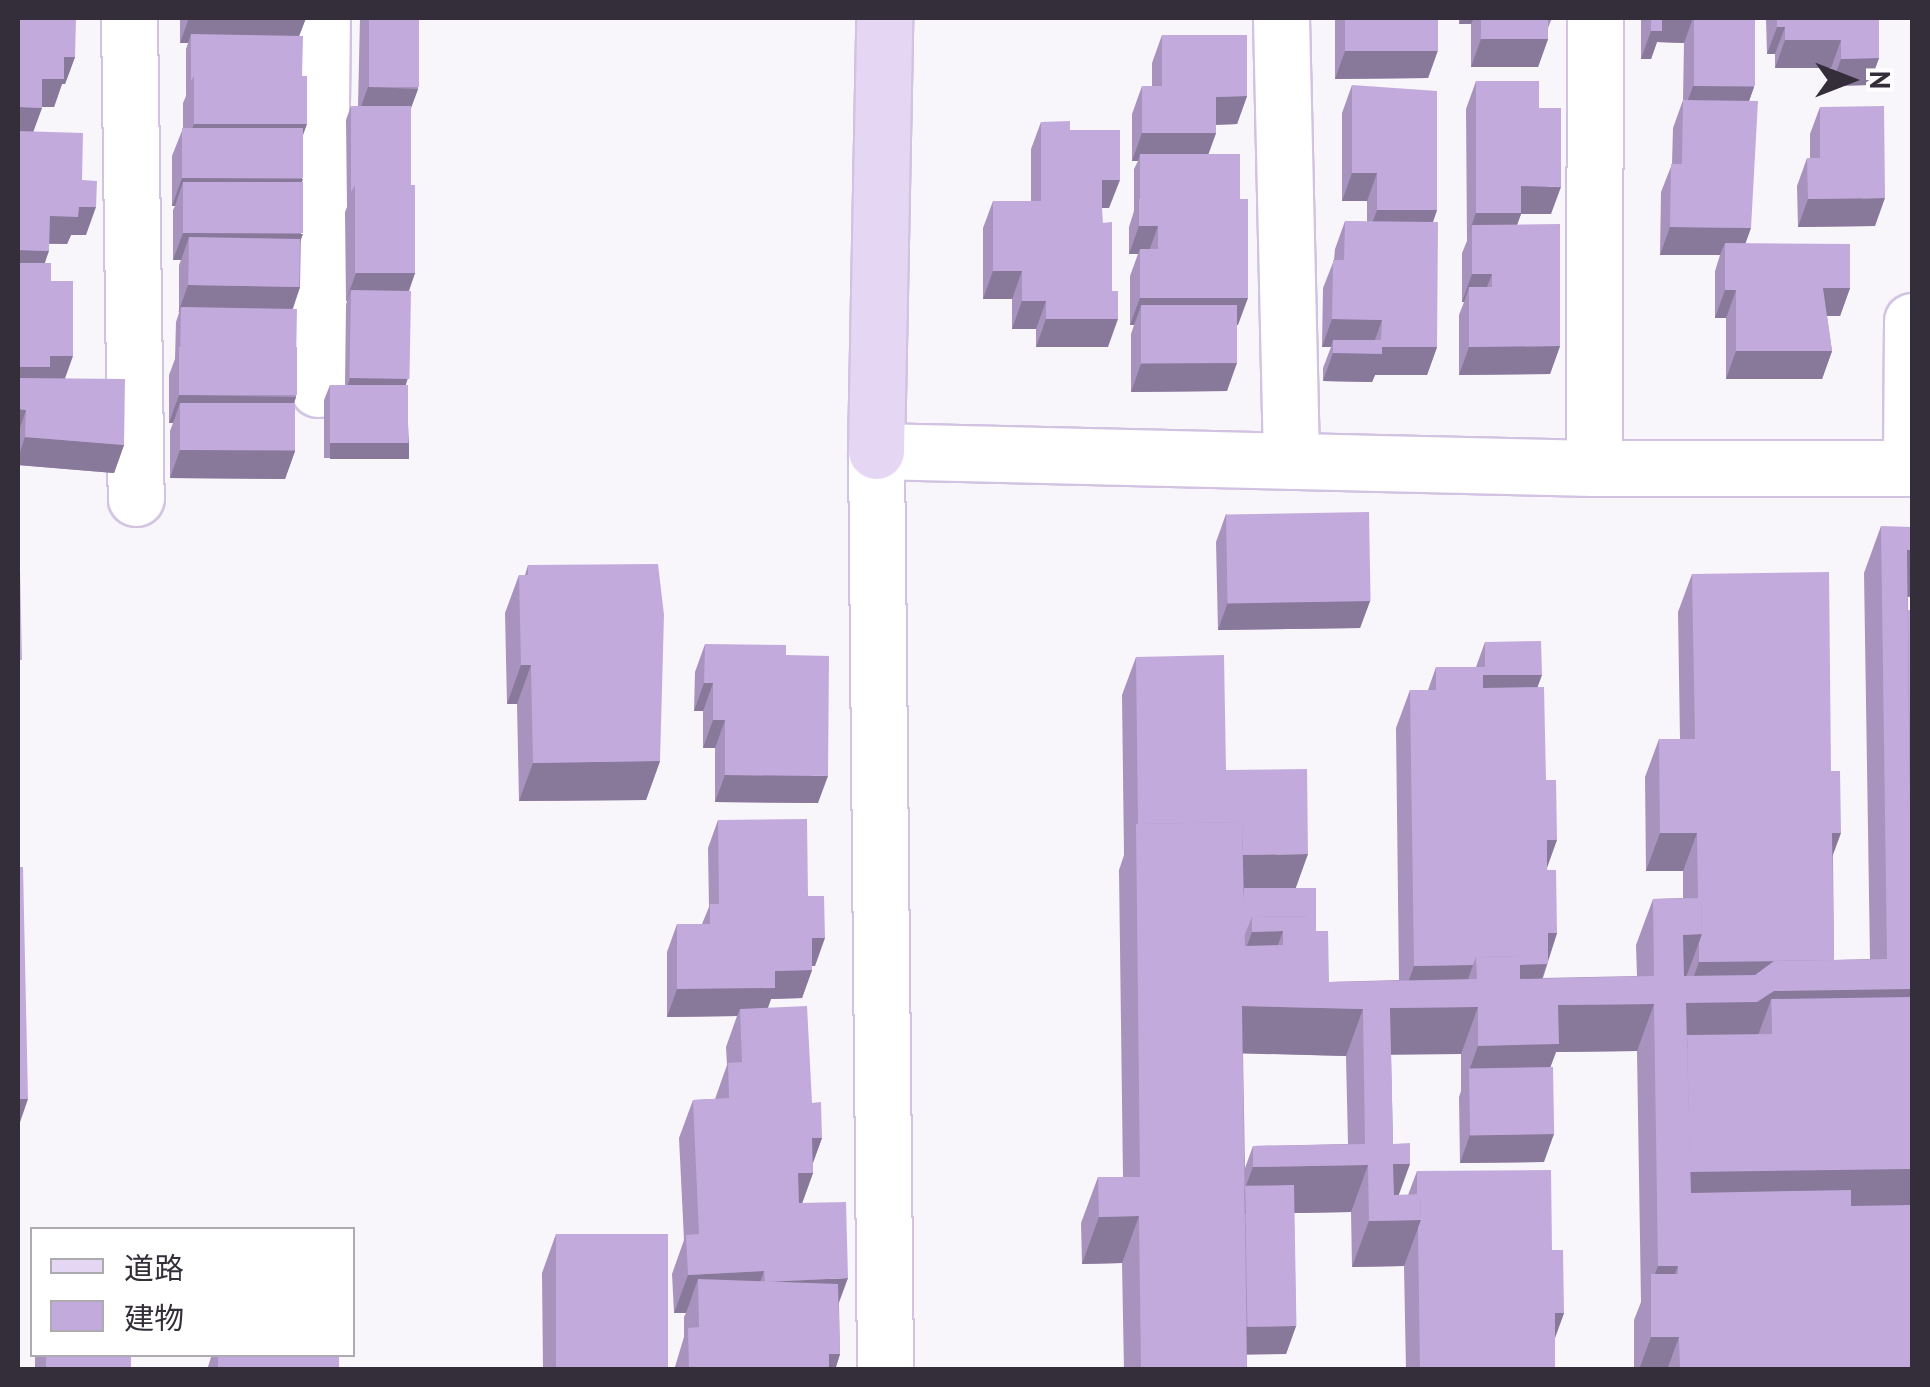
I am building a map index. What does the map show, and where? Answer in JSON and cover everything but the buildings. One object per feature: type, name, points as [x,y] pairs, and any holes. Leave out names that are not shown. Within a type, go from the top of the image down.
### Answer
[{"type":"street","points":[[129,18],[136,498]]},
{"type":"street","points":[[318,389],[322,18]]},
{"type":"street","points":[[884,18],[876,452],[885,1370]]},
{"type":"street","points":[[1281,18],[1292,461]]},
{"type":"street","points":[[1594,468],[1595,18]]},
{"type":"street","points":[[876,452],[1594,468],[1912,468],[1912,321]]}]
